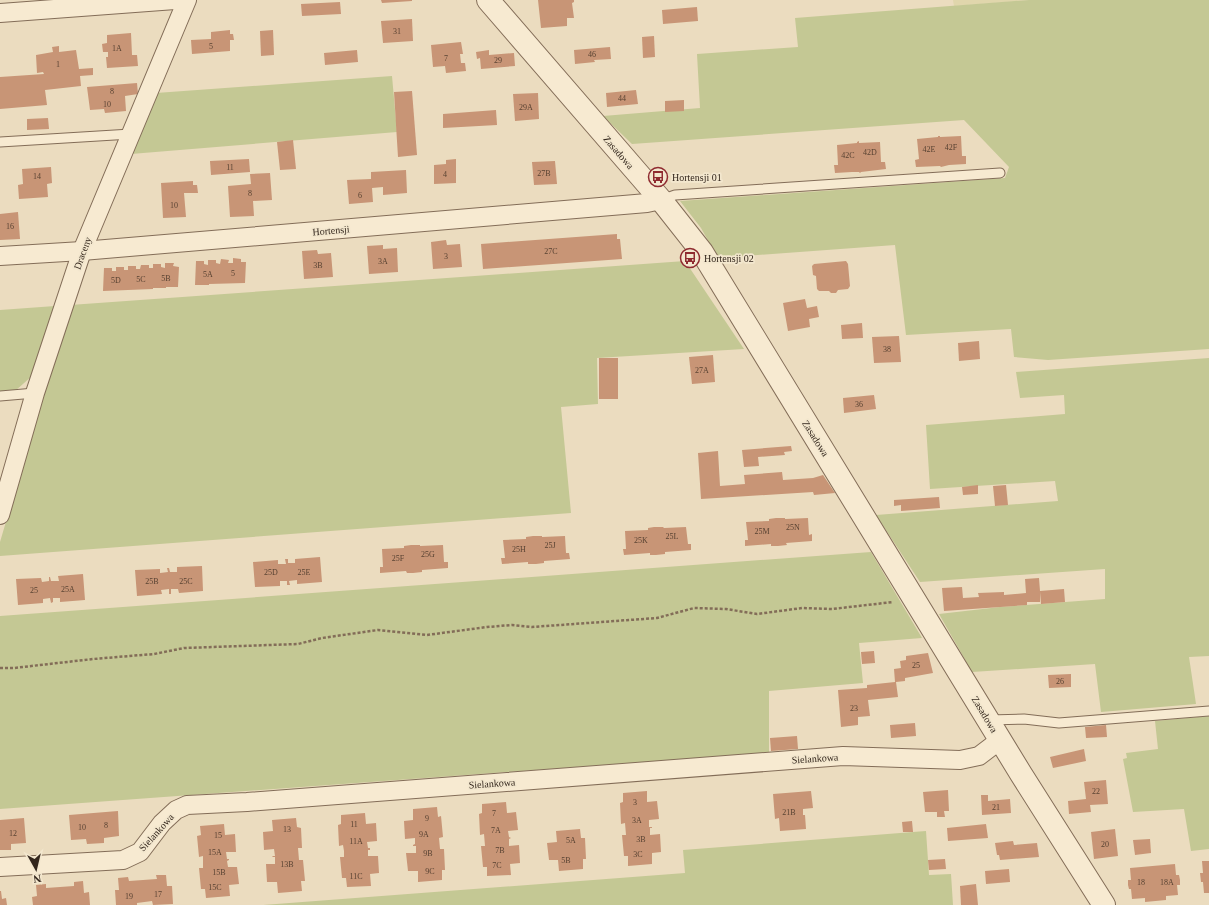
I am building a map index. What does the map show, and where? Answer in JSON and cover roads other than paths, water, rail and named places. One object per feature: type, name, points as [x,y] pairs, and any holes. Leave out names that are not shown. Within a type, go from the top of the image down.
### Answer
[{"type":"street","points":[[0,13],[175,0]]},
{"type":"street","name":"Draceny","points":[[0,515],[3,496],[82,250],[187,0]]},
{"type":"street","name":"Zasadowa","points":[[488,0],[661,200],[702,252],[1000,740],[1104,905]]},
{"type":"street","name":"Hortensji","points":[[0,256],[647,203],[661,200]]},
{"type":"street","name":"Sielankowa","points":[[0,867],[123,860],[140,852],[162,823],[176,810],[187,805],[247,802],[843,756],[960,760],[979,756],[1000,740]]},
{"type":"lane","points":[[0,142],[131,134]]},
{"type":"lane","points":[[661,200],[675,195],[1000,173]]},
{"type":"lane","points":[[0,396],[35,393]]},
{"type":"lane","points":[[988,720],[1024,719],[1059,723],[1209,711]]},
{"type":"place","name":"Hortensji 01","points":[[658,177]]},
{"type":"place","name":"Hortensji 02","points":[[690,258]]}]
